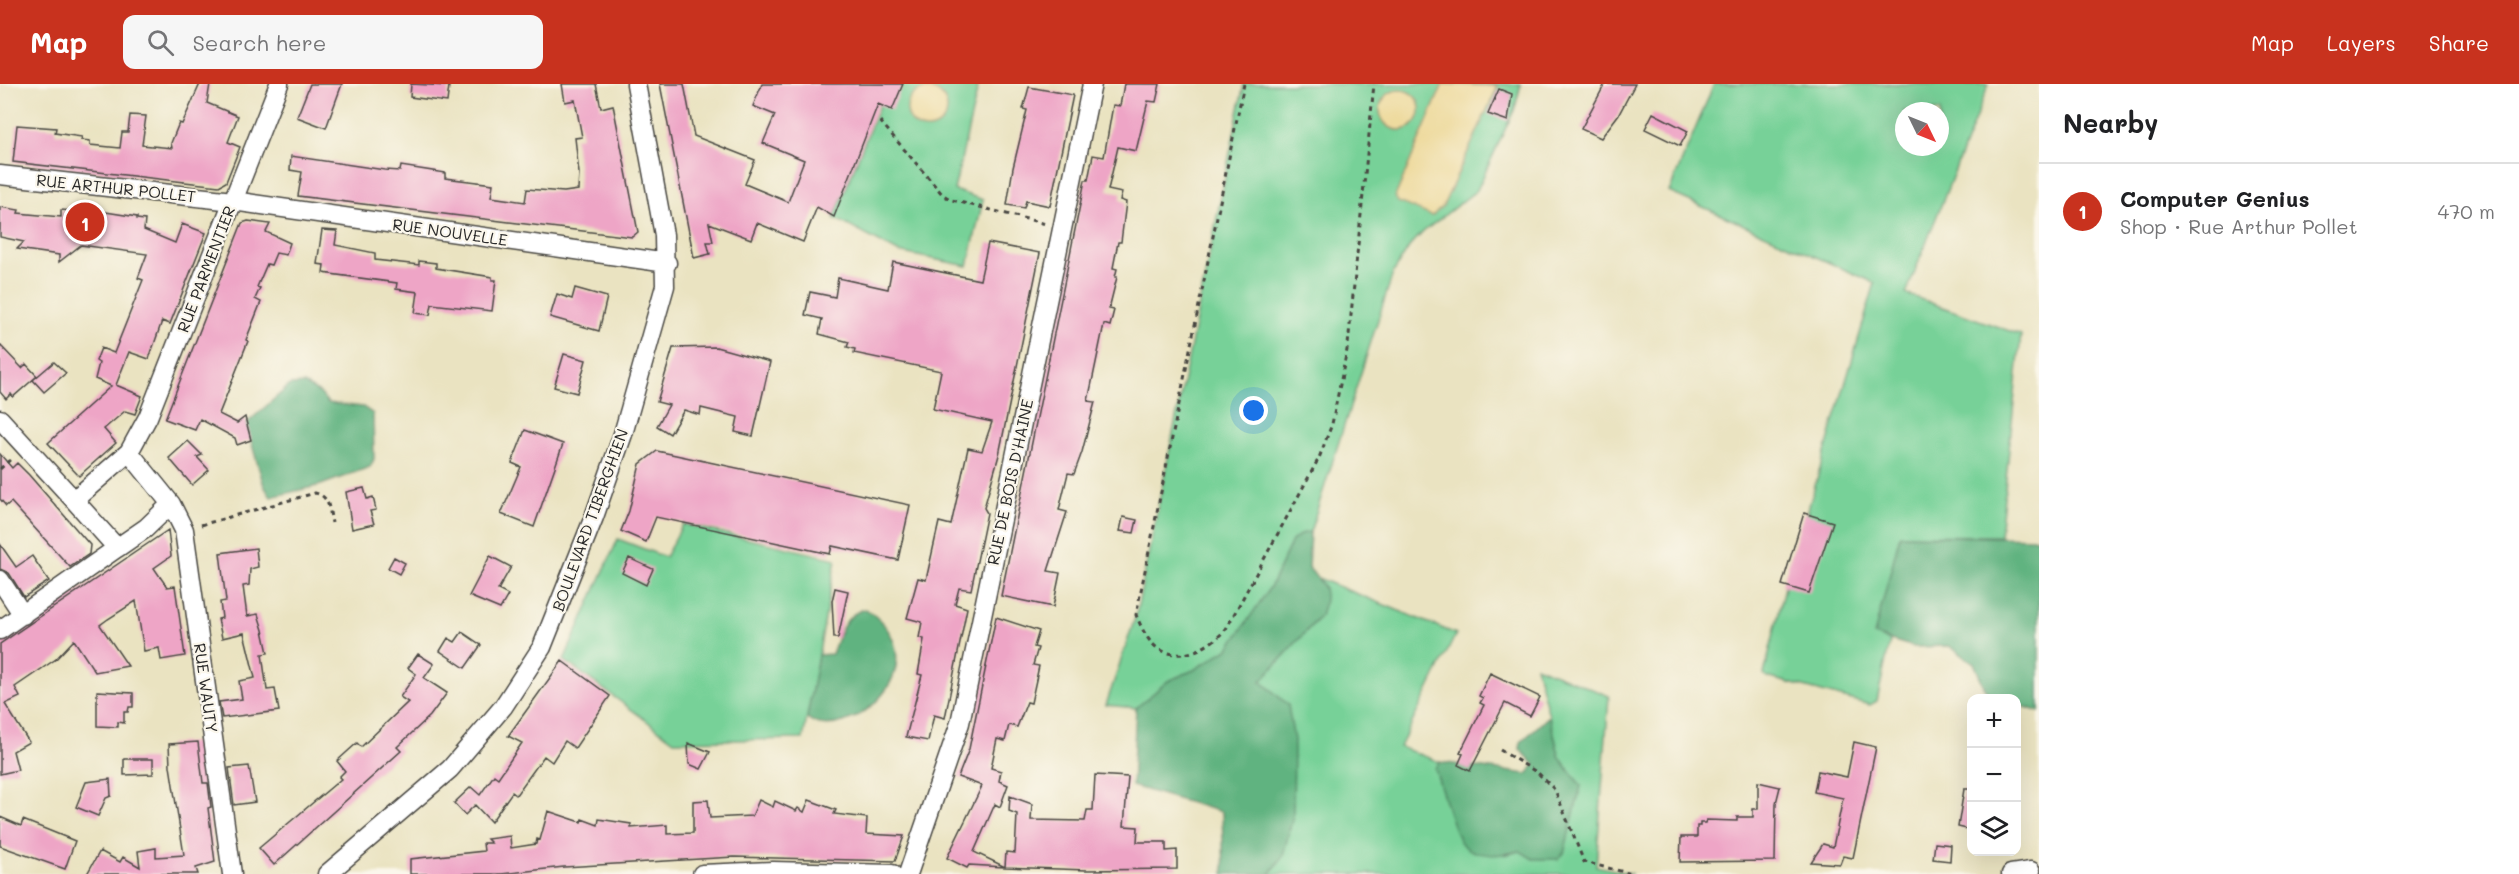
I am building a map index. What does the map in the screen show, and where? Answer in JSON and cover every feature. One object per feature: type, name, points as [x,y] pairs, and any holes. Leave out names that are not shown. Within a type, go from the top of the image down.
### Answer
[{"type":"street","name":"RUE PARMENTIER","points":[[74,500],[129,452],[148,417],[279,84]]},
{"type":"street","name":"BOULEVARD TIBERGHIEN","points":[[327,874],[450,769],[503,707],[535,659],[551,627],[594,517],[623,434],[661,306],[667,263],[658,198],[636,84]]},
{"type":"street","name":"RUE DE BOIS D'HAINE","points":[[908,874],[960,723],[1092,84]]},
{"type":"street","name":"RUE ARTHUR POLLET","points":[[0,175],[233,201]]},
{"type":"street","name":"RUE NOUVELLE","points":[[233,201],[667,263]]},
{"type":"street","points":[[0,418],[117,548]]},
{"type":"street","points":[[0,630],[146,528],[171,504],[129,452]]},
{"type":"street","name":"RUE WAUTY","points":[[171,504],[184,530],[232,874]]},
{"type":"street","points":[[0,579],[23,615]]},
{"type":"street","points":[[2011,874],[2031,871]]},
{"type":"street","points":[[702,874],[773,872],[892,874]]},
{"type":"path","points":[[1244,84],[1136,615],[1145,635],[1156,647],[1173,654],[1193,652],[1214,643],[1227,629],[1319,458],[1332,424],[1348,345],[1374,84]]},
{"type":"path","points":[[880,121],[943,195],[952,200],[1063,227]]},
{"type":"path","points":[[184,530],[315,493],[322,495],[327,501],[332,523]]},
{"type":"path","points":[[1500,750],[1538,773],[1555,790],[1584,862],[1632,874]]},
{"type":"green space","points":[[888,84],[963,84],[978,87],[954,190],[983,200],[968,266],[898,252],[834,218]]},
{"type":"green space","points":[[1244,84],[1521,84],[1515,108],[1477,190],[1423,232],[1409,247],[1393,273],[1310,532],[1301,534],[1292,541],[1271,586],[1230,648],[1194,670],[1168,681],[1136,708],[1106,705],[1136,615]]},
{"type":"green space","points":[[1714,84],[1989,84],[1906,294],[2021,335],[2000,536],[1900,535],[1875,635],[1890,641],[1877,701],[1870,705],[1767,677],[1764,674],[1785,587],[1875,283],[1669,192]]},
{"type":"green space","points":[[304,384],[320,393],[328,403],[363,407],[373,414],[374,459],[370,467],[321,485],[271,497],[264,486],[246,424],[290,385]]},
{"type":"green space","points":[[683,524],[836,559],[803,739],[674,741],[564,660],[618,539],[665,557]]},
{"type":"green space","points":[[1310,532],[1308,567],[1324,589],[1324,607],[1321,615],[1261,681],[1288,705],[1294,740],[1293,816],[1283,856],[1270,874],[1224,874],[1222,812],[1132,786],[1136,708],[1168,681],[1194,670],[1229,648],[1271,586],[1292,541],[1301,534]]},
{"type":"green space","points":[[1900,535],[2039,538],[2039,712],[2021,705],[2021,694],[1988,694],[1974,663],[1949,646],[1914,647],[1874,635]]},
{"type":"green space","points":[[1318,578],[1456,634],[1400,747],[1440,762],[1435,769],[1505,855],[1520,851],[1581,786],[1560,758],[1536,666],[1609,696],[1596,866],[1632,874],[1270,874],[1283,856],[1273,692],[1261,681],[1321,615],[1324,587]]},
{"type":"green space","points":[[866,609],[888,631],[896,654],[893,676],[882,696],[864,712],[844,722],[824,724],[807,718],[818,655],[832,654],[847,620],[852,615]]},
{"type":"green space","points":[[1549,716],[1560,758],[1581,786],[1564,853],[1558,859],[1533,859],[1520,851],[1490,855],[1468,849],[1462,844],[1455,831],[1435,769],[1440,762],[1527,774],[1535,765],[1520,749],[1521,742]]},
{"type":"sand","points":[[1443,84],[1498,86],[1443,206],[1432,216],[1398,202],[1395,197]]},
{"type":"sand","points":[[927,89],[935,90],[941,95],[946,101],[946,117],[941,123],[935,128],[927,129],[919,128],[913,123],[908,117],[907,109],[908,101],[913,95],[919,90]]},
{"type":"sand","points":[[1400,90],[1408,91],[1414,96],[1419,102],[1419,118],[1414,124],[1408,129],[1400,130],[1392,129],[1386,124],[1381,118],[1380,110],[1381,102],[1386,96],[1392,91]]},
{"type":"building","points":[[200,84],[210,84],[207,103],[238,116],[228,142],[240,147],[226,182],[219,186],[13,162],[17,125],[56,128],[55,133],[82,137],[81,140],[90,141],[90,145],[120,148],[122,132],[128,132],[130,115],[146,116],[142,145],[172,148],[171,143],[179,123],[182,124]]},
{"type":"building","points":[[310,84],[342,84],[326,128],[297,117]]},
{"type":"building","points":[[411,84],[449,86],[447,102],[410,97]]},
{"type":"building","points":[[562,84],[596,84],[601,108],[613,105],[638,232],[632,237],[298,196],[302,172],[290,170],[291,156],[385,170],[400,171],[401,166],[445,173],[445,178],[493,184],[491,197],[525,202],[527,189],[564,192],[578,190],[579,173],[575,138],[582,137],[575,100],[565,102]]},
{"type":"building","points":[[660,84],[684,84],[694,136],[755,160],[745,184],[788,202],[804,160],[763,143],[775,115],[753,106],[762,84],[903,84],[892,110],[878,104],[834,217],[817,207],[803,242],[757,223],[751,239],[709,223],[713,242],[707,242],[710,254],[694,258]]},
{"type":"building","points":[[1124,84],[1160,84],[1156,102],[1148,101],[1136,151],[1118,147],[1108,190],[1122,193],[1120,200],[1126,202],[1121,242],[1118,242],[1113,268],[1117,269],[1115,277],[1117,277],[1109,309],[1114,310],[1110,326],[1104,324],[1088,401],[1095,402],[1082,452],[1074,474],[1068,473],[1059,510],[1067,512],[1048,571],[1060,573],[1053,607],[1001,596],[1085,180],[1088,180],[1093,155],[1104,157],[1113,105],[1120,106]]},
{"type":"building","points":[[1605,84],[1635,84],[1619,114],[1601,138],[1581,129]]},
{"type":"building","points":[[1029,87],[1073,95],[1050,206],[1026,201],[1024,208],[1007,205],[1027,110],[1023,109]]},
{"type":"building","points":[[1499,89],[1512,94],[1508,121],[1488,114]]},
{"type":"building","points":[[1653,113],[1688,131],[1680,146],[1645,129]]},
{"type":"building","points":[[0,207],[19,210],[18,213],[61,217],[61,210],[86,212],[87,209],[137,217],[137,219],[145,220],[144,230],[175,243],[182,224],[206,233],[170,324],[162,321],[149,359],[129,352],[116,385],[142,396],[135,414],[125,411],[104,429],[116,443],[79,476],[48,443],[111,386],[95,379],[99,363],[96,361],[101,348],[114,353],[143,280],[138,278],[147,254],[81,245],[59,262],[59,255],[17,249],[24,242],[0,237]]},
{"type":"building","points":[[248,221],[270,224],[266,232],[290,243],[286,255],[276,253],[271,265],[267,264],[257,287],[260,288],[255,299],[261,302],[219,414],[237,423],[245,417],[251,440],[237,445],[235,438],[200,419],[195,430],[165,419],[242,223]]},
{"type":"building","points":[[322,230],[337,231],[335,245],[375,253],[375,260],[419,265],[419,261],[436,263],[436,268],[492,277],[492,280],[496,280],[492,311],[432,304],[430,315],[415,313],[418,292],[396,289],[397,283],[323,273],[324,265],[317,264]]},
{"type":"building","points":[[988,243],[1040,253],[999,455],[984,508],[987,513],[971,590],[959,588],[955,604],[967,608],[945,718],[934,715],[928,741],[906,737],[922,675],[918,674],[924,639],[919,638],[922,622],[907,618],[918,578],[926,580],[939,522],[951,525],[968,448],[982,451],[992,422],[933,409],[941,371],[854,353],[855,349],[847,347],[849,342],[819,334],[822,319],[805,315],[810,292],[835,297],[838,278],[888,289],[893,262],[980,280]]},
{"type":"building","points":[[575,288],[607,297],[599,331],[550,317],[557,294],[572,299]]},
{"type":"building","points":[[0,345],[22,368],[26,364],[37,376],[13,397],[11,394],[6,399],[0,392]]},
{"type":"building","points":[[716,347],[770,362],[753,436],[735,432],[738,417],[701,408],[700,415],[684,410],[670,434],[657,426],[669,405],[657,402],[673,348]]},
{"type":"building","points":[[564,354],[586,360],[577,393],[554,387]]},
{"type":"building","points":[[54,362],[66,373],[44,392],[33,380]]},
{"type":"building","points":[[525,430],[563,444],[534,527],[501,514],[521,467],[512,463]]},
{"type":"building","points":[[188,441],[202,455],[197,457],[209,470],[192,485],[169,458]]},
{"type":"building","points":[[657,451],[910,505],[898,560],[832,546],[830,554],[656,517],[646,542],[621,531],[629,511],[640,464]]},
{"type":"building","points":[[0,454],[12,468],[17,463],[29,475],[90,545],[89,554],[70,567],[11,502],[6,506],[0,499]]},
{"type":"building","points":[[364,488],[367,499],[373,497],[376,510],[370,511],[374,524],[352,529],[346,492]]},
{"type":"building","points":[[1804,513],[1833,522],[1809,593],[1782,585]]},
{"type":"building","points":[[1123,517],[1137,520],[1134,533],[1120,531]]},
{"type":"building","points":[[168,530],[171,556],[154,568],[167,587],[175,586],[185,656],[161,660],[159,648],[144,651],[136,601],[100,625],[128,666],[95,672],[74,640],[56,659],[15,687],[20,697],[5,704],[29,742],[13,751],[18,770],[0,774],[0,644]]},
{"type":"building","points":[[0,544],[16,567],[32,556],[49,581],[24,597],[9,573],[0,569]]},
{"type":"building","points":[[256,548],[258,567],[250,569],[249,585],[243,586],[247,616],[258,614],[268,653],[262,654],[267,690],[275,689],[279,711],[222,718],[219,702],[242,699],[239,681],[255,678],[244,633],[222,638],[218,619],[222,618],[220,602],[226,601],[220,553]]},
{"type":"building","points":[[490,556],[511,567],[498,590],[508,595],[500,609],[469,596]]},
{"type":"building","points":[[394,557],[405,563],[399,574],[388,568]]},
{"type":"building","points":[[629,558],[653,569],[646,585],[622,573]]},
{"type":"building","points":[[835,588],[848,591],[838,638],[834,638],[832,601]]},
{"type":"building","points":[[996,617],[1039,631],[1034,647],[1038,648],[1033,665],[1039,666],[1031,703],[1027,702],[1017,727],[1009,725],[1005,741],[997,739],[991,768],[1001,771],[999,781],[1008,785],[1000,807],[995,804],[974,852],[1005,867],[969,865],[967,868],[947,858],[982,786],[958,777],[969,749]]},
{"type":"building","points":[[462,632],[481,645],[465,668],[440,651],[448,638],[455,642]]},
{"type":"building","points":[[418,654],[434,664],[424,678],[447,693],[430,716],[397,747],[401,751],[274,865],[259,848],[341,779],[339,777],[345,771],[337,761],[357,743],[361,747],[408,702],[400,697],[416,674],[408,668]]},
{"type":"building","points":[[562,661],[610,696],[575,748],[565,741],[552,762],[544,756],[516,795],[512,792],[491,822],[475,805],[465,815],[454,803],[471,787],[480,795],[494,775],[498,778],[522,743],[508,736]]},
{"type":"building","points":[[1490,673],[1540,697],[1530,716],[1505,703],[1470,771],[1458,765],[1463,754],[1460,753],[1484,705],[1480,703],[1483,698],[1479,696]]},
{"type":"building","points":[[97,691],[133,693],[133,707],[129,707],[128,712],[124,712],[124,723],[118,722],[118,727],[97,726]]},
{"type":"building","points":[[198,742],[203,783],[208,783],[211,807],[208,808],[215,862],[196,868],[198,874],[87,874],[100,851],[120,862],[123,857],[140,867],[138,851],[156,848],[156,857],[184,855],[170,766],[169,744]]},
{"type":"building","points":[[1854,742],[1876,747],[1853,858],[1843,856],[1840,864],[1811,862],[1823,844],[1833,847],[1843,798],[1814,792],[1818,771],[1847,777]]},
{"type":"building","points":[[688,743],[710,752],[701,769],[689,764]]},
{"type":"building","points":[[124,759],[153,759],[153,774],[124,775]]},
{"type":"building","points":[[249,766],[255,802],[234,805],[229,768]]},
{"type":"building","points":[[1095,775],[1128,777],[1124,826],[1138,827],[1137,842],[1166,842],[1166,851],[1177,850],[1177,869],[1087,870],[1005,867],[1006,852],[1015,853],[1017,814],[1009,811],[1010,796],[1032,804],[1031,820],[1085,821],[1087,810],[1093,810]]},
{"type":"building","points":[[110,779],[111,796],[106,798],[98,816],[76,807],[86,782]]},
{"type":"building","points":[[1758,782],[1780,787],[1776,803],[1775,861],[1680,862],[1681,837],[1697,837],[1697,826],[1700,826],[1700,823],[1705,823],[1706,820],[1737,821],[1737,817],[1753,817],[1753,809],[1758,809]]},
{"type":"building","points":[[1964,789],[1967,789],[1967,829],[1958,827]]},
{"type":"building","points":[[708,800],[710,818],[752,816],[759,800],[773,807],[775,801],[796,811],[798,808],[804,812],[809,800],[836,810],[834,814],[867,818],[866,834],[904,836],[895,861],[734,857],[564,867],[501,874],[410,874],[410,859],[484,851],[483,843],[491,843],[487,839],[510,836],[511,848],[536,844],[537,839],[540,840],[548,811],[598,825],[599,819],[631,824],[631,828],[667,825],[667,834],[693,833],[693,801]]},
{"type":"building","points":[[0,817],[21,826],[23,820],[75,841],[65,869],[0,846]]},
{"type":"building","points":[[1935,843],[1951,845],[1950,861],[1933,859]]},
{"type":"place","name":"Computer Genius","points":[[85,222]]}]
